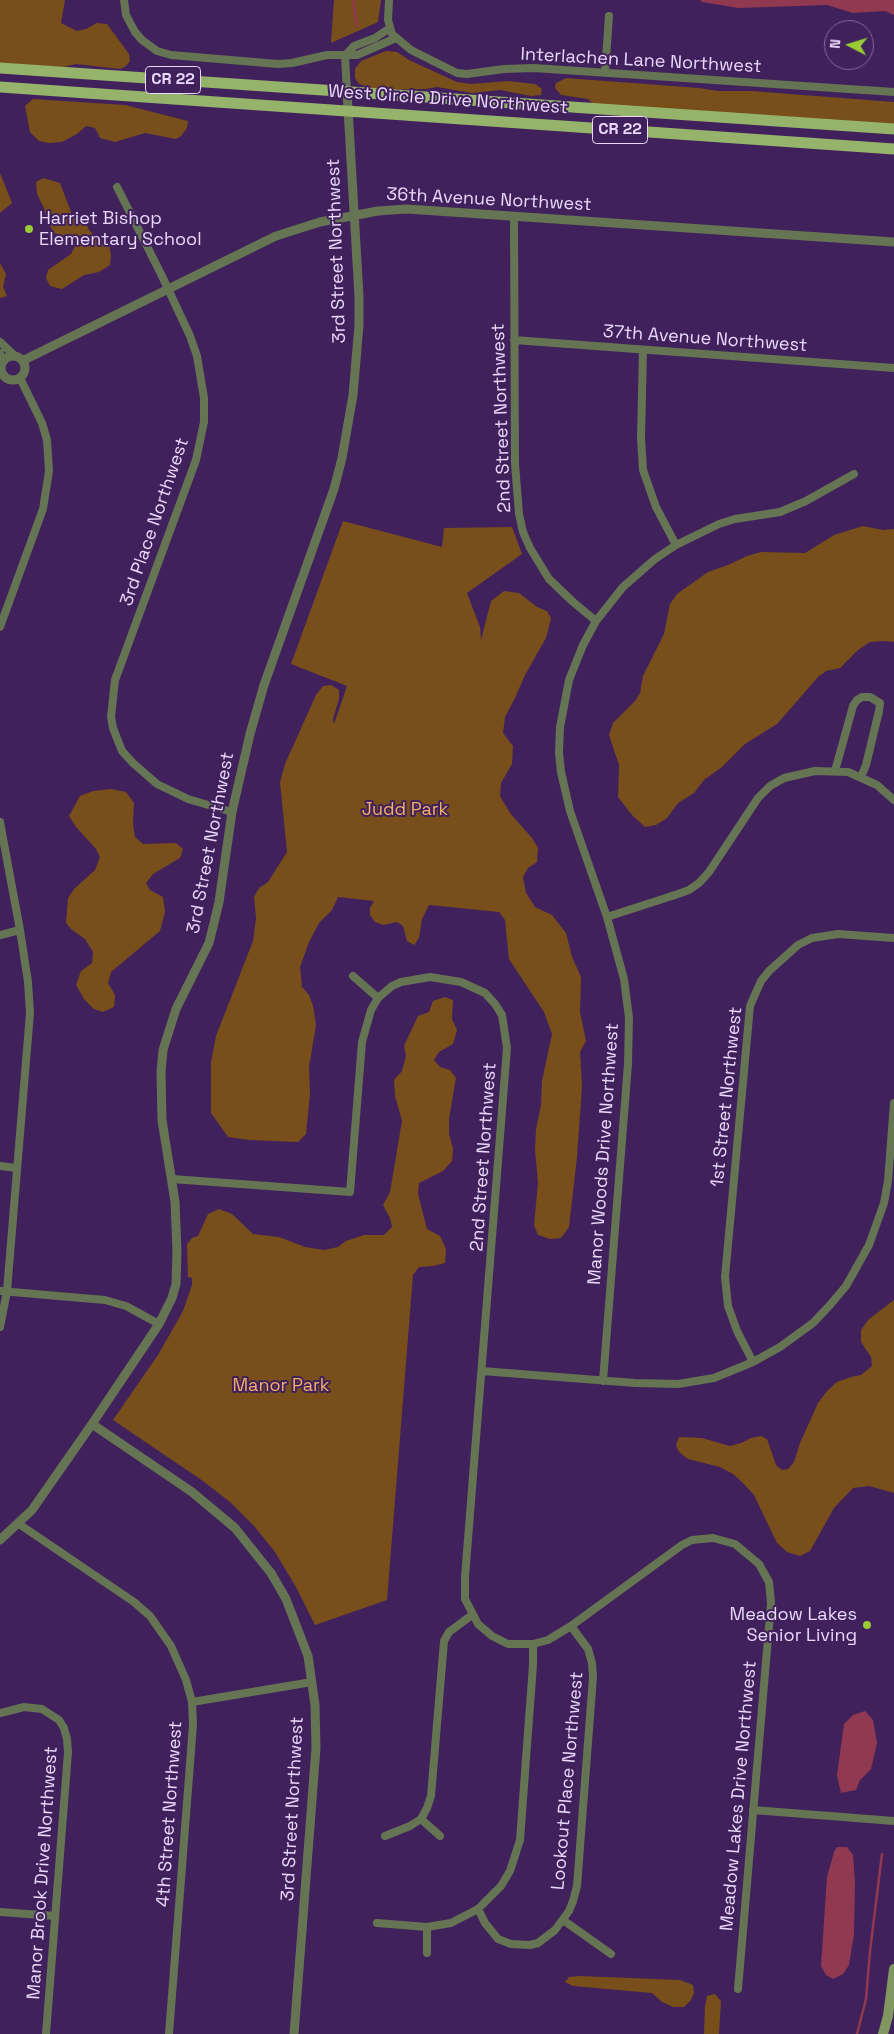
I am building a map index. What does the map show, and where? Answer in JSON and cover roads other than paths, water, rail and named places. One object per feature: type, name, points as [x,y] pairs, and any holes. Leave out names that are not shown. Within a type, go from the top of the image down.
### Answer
[{"type":"main road","name":"West Circle Drive Northwest","points":[[0,68],[894,129]]},
{"type":"main road","name":"West Circle Drive Northwest","points":[[0,87],[894,149]]},
{"type":"main road","points":[[883,2034],[888,2016],[894,1969]]},
{"type":"street","points":[[124,0],[126,15],[134,32],[149,46],[164,54],[278,64],[292,63],[327,55],[345,56],[360,54],[396,38]]},
{"type":"street","points":[[345,56],[354,46],[375,38],[390,28],[388,20],[389,0]]},
{"type":"street","points":[[605,72],[609,16]]},
{"type":"street","name":"Interlachen Lane Northwest","points":[[390,28],[396,38],[411,50],[462,74],[518,68],[605,72],[894,92]]},
{"type":"street","name":"3rd Street Northwest","points":[[294,2034],[317,1725],[308,1656],[286,1599],[248,1542],[214,1508],[92,1424],[159,1324],[172,1298],[177,1272],[176,1232],[172,1179],[162,1120],[161,1072],[163,1050],[176,1009],[208,943],[212,930],[219,902],[232,812],[250,734],[264,685],[334,489],[342,458],[353,395],[359,325],[345,56]]},
{"type":"street","name":"3rd Place Northwest","points":[[117,187],[168,289],[197,356],[204,398],[204,422],[196,460],[118,668],[115,680],[112,717],[115,734],[122,751],[157,784],[188,799],[232,812]]},
{"type":"street","name":"36th Avenue Northwest","points":[[24,360],[290,230],[354,215],[386,210],[407,209],[894,242]]},
{"type":"street","name":"2nd Street Northwest","points":[[514,216],[516,472],[519,514],[523,532],[530,548],[550,579],[572,602],[596,621]]},
{"type":"street","name":"37th Avenue Northwest","points":[[514,340],[894,368]]},
{"type":"street","points":[[0,342],[16,356],[24,360],[25,370],[20,378],[14,380],[7,378],[1,369],[0,353]]},
{"type":"street","points":[[643,350],[640,438],[643,470],[656,507],[676,545]]},
{"type":"street","points":[[1,369],[8,356],[16,356]]},
{"type":"street","points":[[0,627],[43,509],[49,471],[47,440],[42,423],[20,378]]},
{"type":"street","name":"Manor Woods Drive Northwest","points":[[602,1381],[629,1037],[628,1002],[624,979],[607,917],[570,812],[563,779],[560,727],[569,680],[583,645],[596,621],[624,587],[655,559],[676,545],[719,524],[734,519],[780,512],[796,506],[854,474]]},
{"type":"street","points":[[835,771],[853,706],[862,697],[870,697],[880,703],[880,711],[861,777]]},
{"type":"street","points":[[607,917],[690,890],[699,883],[758,798],[770,786],[784,778],[815,771],[835,771],[861,777],[877,785],[894,800]]},
{"type":"street","points":[[0,822],[20,930],[28,982],[30,1013],[17,1168],[0,1327]]},
{"type":"street","points":[[0,935],[20,930]]},
{"type":"street","name":"1st Street Northwest","points":[[753,1362],[728,1306],[726,1277],[750,1006],[761,981],[768,971],[798,945],[812,938],[838,934],[894,938]]},
{"type":"street","points":[[172,1179],[350,1192],[362,1042],[369,1016],[378,998],[353,976]]},
{"type":"street","name":"2nd Street Northwest","points":[[378,998],[392,986],[408,980],[446,978],[474,987],[485,994],[502,1015],[507,1048],[482,1371]]},
{"type":"street","points":[[482,1371],[602,1381],[678,1384],[714,1378],[753,1362],[780,1347],[813,1323],[846,1286],[878,1224],[888,1181],[894,1103]]},
{"type":"street","points":[[0,1166],[17,1168]]},
{"type":"street","points":[[4,1291],[110,1302],[126,1306],[159,1324]]},
{"type":"street","name":"Meadow Lakes Drive Northwest","points":[[482,1371],[464,1590],[465,1599],[472,1615],[484,1630],[500,1641],[517,1645],[533,1644],[548,1640],[571,1626],[682,1545],[692,1540],[713,1538],[735,1544],[759,1564],[769,1582],[771,1603],[738,1988]]},
{"type":"street","points":[[0,1540],[19,1524],[44,1494],[92,1424]]},
{"type":"street","name":"4th Street Northwest","points":[[19,1524],[134,1602],[150,1616],[162,1630],[181,1666],[192,1702],[193,1725],[169,2034]]},
{"type":"street","points":[[385,1836],[410,1826],[421,1819],[431,1796],[444,1641],[449,1632],[472,1615]]},
{"type":"street","name":"Lookout Place Northwest","points":[[478,1909],[493,1933],[506,1943],[516,1945],[538,1943],[546,1938],[563,1920],[571,1906],[576,1886],[593,1677],[591,1656],[571,1626]]},
{"type":"street","points":[[377,1923],[427,1927],[451,1923],[478,1909],[501,1886],[510,1871],[520,1840],[533,1644]]},
{"type":"street","points":[[192,1702],[312,1682]]},
{"type":"street","name":"Manor Brook Drive Northwest","points":[[0,1713],[24,1707],[42,1709],[59,1720],[64,1728],[67,1739],[68,1752],[46,2034]]},
{"type":"street","points":[[753,1810],[894,1821]]},
{"type":"street","points":[[421,1819],[440,1836]]},
{"type":"street","points":[[0,1912],[55,1916]]},
{"type":"street","points":[[563,1920],[611,1954]]},
{"type":"street","points":[[427,1927],[428,1953]]},
{"type":"waterway","points":[[353,0],[357,26]]},
{"type":"waterway","points":[[857,2034],[866,1999],[882,1854]]},
{"type":"place","name":"Harriet Bishop Elementary School","points":[[29,229]]},
{"type":"place","name":"Meadow Lakes Senior Living","points":[[867,1625]]},
{"type":"park label","name":"Judd Park","points":[[405,810]]},
{"type":"park label","name":"Manor Park","points":[[281,1386]]}]
